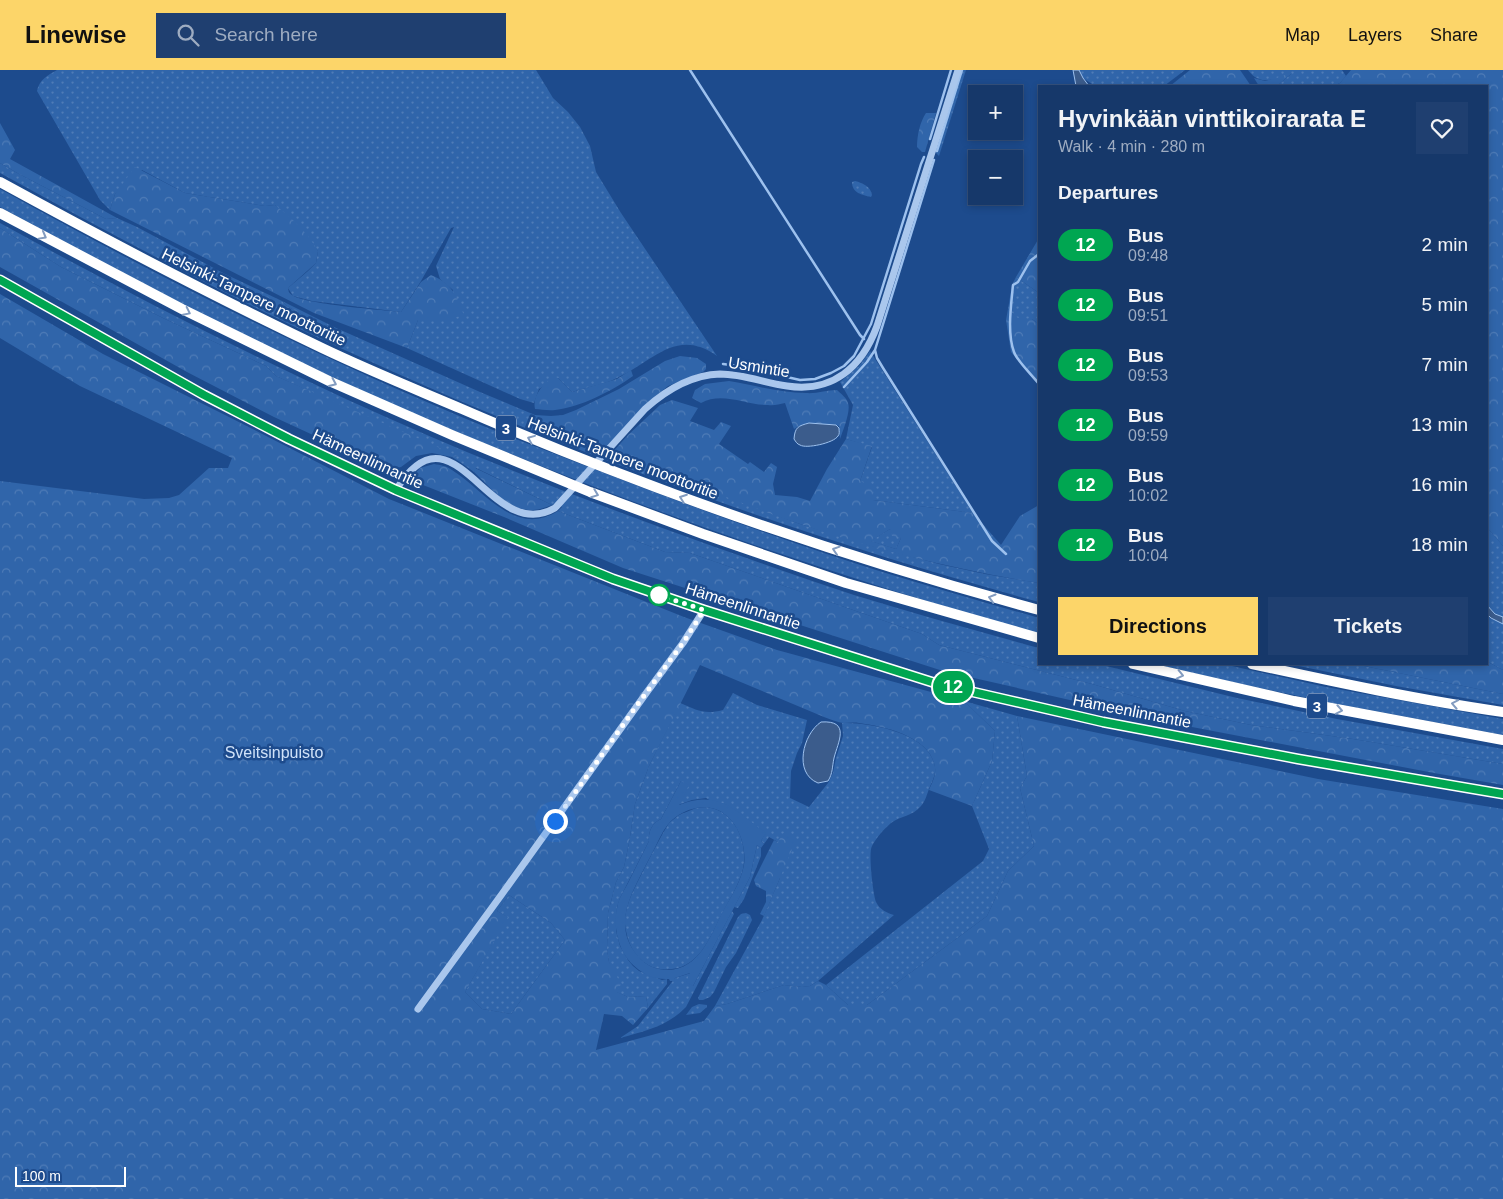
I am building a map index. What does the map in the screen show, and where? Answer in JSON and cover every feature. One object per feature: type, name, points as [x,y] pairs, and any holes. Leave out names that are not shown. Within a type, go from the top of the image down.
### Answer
[{"type":"highway","name":"Helsinki-Tampere moottoritie","points":[[0,182],[188,282],[324,349],[531,439],[654,487],[780,531],[984,595],[1038,610]]},
{"type":"highway","name":"3","points":[[0,213],[199,318],[329,381],[452,435],[590,492],[846,583],[1038,638]]},
{"type":"highway","name":"3","points":[[1137,665],[1294,701],[1503,740]]},
{"type":"highway","name":"3","points":[[1257,665],[1392,693],[1503,712]]},
{"type":"main road","name":"Hämeenlinnantie","points":[[0,280],[204,395],[289,439],[396,490],[613,579],[704,610],[938,684],[1103,722],[1298,759],[1503,794]]},
{"type":"street","name":"Usmintie","points":[[396,490],[404,476],[418,462],[425,459],[433,459],[457,465],[471,475],[498,501],[515,511],[531,515],[549,512],[555,508],[658,398],[686,381],[718,374],[744,376],[802,388],[812,387],[839,378],[854,366],[868,349],[876,332],[958,70]]},
{"type":"street","points":[[418,1009],[683,643],[704,610]]},
{"type":"green space","points":[[57,70],[536,70],[553,98],[580,127],[590,146],[596,172],[621,213],[717,356],[702,348],[689,345],[677,346],[665,350],[630,371],[606,382],[572,392],[558,378],[539,389],[534,403],[520,399],[407,348],[418,320],[444,320],[453,290],[440,279],[436,266],[454,227],[451,228],[401,312],[312,301],[293,296],[288,288],[316,263],[318,251],[275,205],[265,206],[185,193],[142,170],[115,194],[110,210],[100,200],[37,91],[42,81]]},
{"type":"green space","points":[[961,70],[966,70],[939,156],[935,152]]},
{"type":"green space","points":[[1079,70],[1185,70],[1165,85],[1094,85],[1083,78]]},
{"type":"green space","points":[[1190,70],[1240,70],[1250,85],[1171,85]]},
{"type":"green space","points":[[1248,70],[1342,70],[1346,76],[1335,85],[1278,85],[1291,74],[1268,80],[1263,80]]},
{"type":"green space","points":[[1351,70],[1503,70],[1503,546],[1488,528],[1488,85],[1335,85],[1340,83]]},
{"type":"green space","points":[[1292,73],[1278,85],[1258,85],[1254,78],[1265,81]]},
{"type":"green space","points":[[926,113],[936,113],[925,152],[922,152],[917,147],[921,125]]},
{"type":"green space","points":[[0,123],[15,150],[10,159],[117,218],[106,219],[0,163]]},
{"type":"green space","points":[[0,163],[106,219],[117,218],[137,227],[223,273],[282,301],[287,306],[319,324],[334,327],[535,415],[532,423],[800,524],[939,564],[1038,583],[1038,602],[943,575],[753,514],[659,480],[473,407],[254,307],[108,232],[0,173]]},
{"type":"green space","points":[[135,167],[185,193],[265,206],[275,205],[304,232],[318,251],[316,263],[288,288],[292,295],[326,304],[401,312],[421,282],[431,275],[449,286],[464,315],[444,320],[418,320],[407,348],[314,313],[110,210],[115,194]]},
{"type":"green space","points":[[852,182],[864,184],[868,188],[872,195],[871,197],[861,194],[854,189]]},
{"type":"green space","points":[[0,189],[121,255],[243,317],[367,376],[493,430],[771,535],[876,570],[1038,618],[1038,634],[875,585],[713,530],[632,501],[473,438],[394,405],[294,359],[195,310],[0,207]]},
{"type":"green space","points":[[0,223],[86,270],[216,336],[348,400],[439,440],[530,478],[622,513],[801,577],[900,609],[1038,648],[1038,665],[1102,665],[1237,698],[1337,719],[1503,749],[1503,764],[1353,739],[1251,725],[1185,711],[1092,684],[939,645],[922,634],[690,553],[665,552],[558,511],[562,507],[557,502],[552,505],[476,468],[474,472],[452,457],[457,456],[394,430],[276,376],[266,366],[165,319],[61,267],[0,228]]},
{"type":"green space","points":[[0,228],[61,267],[165,319],[266,366],[276,376],[458,456],[452,457],[432,453],[416,456],[401,467],[389,470],[274,417],[187,372],[0,267]]},
{"type":"green space","points":[[1038,240],[1038,292],[1016,277]]},
{"type":"green space","points":[[1016,277],[1038,292],[1038,323],[1032,319],[1018,319],[1008,309],[1012,285]]},
{"type":"green space","name":"Sveitsinpuisto","points":[[0,294],[103,354],[389,499],[684,617],[777,650],[964,701],[995,731],[992,761],[972,806],[929,790],[935,774],[932,757],[925,748],[905,735],[881,727],[843,723],[824,717],[700,665],[649,766],[635,804],[624,867],[616,882],[608,913],[607,949],[609,962],[621,984],[617,992],[628,997],[646,996],[648,1008],[633,1025],[622,1016],[604,1014],[596,1050],[704,1021],[715,1006],[727,1004],[784,985],[802,987],[810,986],[818,981],[826,985],[848,1005],[867,1005],[987,916],[1008,871],[1034,846],[1020,788],[1027,776],[1017,716],[1318,779],[1503,809],[1503,1199],[0,1199],[0,481],[144,499],[169,498],[179,495],[209,468],[228,468],[232,458],[80,386],[0,338]],"holes":[[[509,895],[551,923],[565,940],[511,1014],[482,1009],[465,992],[508,917],[497,911]]]},
{"type":"green space","points":[[282,301],[334,327],[319,324],[287,306]]},
{"type":"green space","points":[[1008,309],[1018,318],[1032,319],[1038,323],[1038,385],[1011,352],[1006,320]]},
{"type":"green space","points":[[870,351],[973,513],[873,500],[860,481],[872,447],[846,439],[853,405],[840,382],[859,366]]},
{"type":"green space","points":[[680,356],[697,358],[706,364],[706,369],[703,372],[668,386],[646,404],[604,450],[532,423],[535,415],[563,415],[576,410],[619,389],[665,361]]},
{"type":"green space","points":[[631,370],[633,376],[606,393],[586,402],[555,410],[535,409],[537,395],[553,376],[558,378],[572,392],[617,379]]},
{"type":"green space","points":[[729,381],[796,393],[837,390],[846,399],[849,406],[840,439],[839,426],[833,424],[799,426],[794,429],[785,403],[770,405],[717,398],[701,403],[692,398],[695,390],[705,384]]},
{"type":"green space","points":[[672,400],[698,408],[690,421],[714,430],[721,422],[731,426],[719,444],[748,464],[750,462],[764,472],[771,463],[777,467],[773,484],[775,495],[797,497],[810,501],[846,439],[872,446],[860,481],[874,487],[873,500],[973,513],[1001,545],[1020,516],[1038,506],[1038,583],[948,566],[889,551],[829,534],[776,516],[612,453],[660,405]],"holes":[[[890,529],[892,536],[901,538],[896,549],[871,541]]]},
{"type":"green space","points":[[434,464],[450,469],[501,508],[514,515],[528,519],[542,518],[558,511],[665,552],[690,553],[922,634],[939,645],[1092,684],[1185,711],[1251,725],[1353,739],[1503,764],[1503,785],[1171,723],[943,671],[623,568],[504,517],[418,483],[413,476],[420,468]]},
{"type":"green space","points":[[475,468],[552,505],[533,510],[515,507],[493,491],[474,472]]},
{"type":"green space","points":[[1488,528],[1503,546],[1503,617],[1495,614],[1488,606]]},
{"type":"green space","points":[[890,529],[901,538],[896,549],[870,541]]},
{"type":"green space","points":[[1488,615],[1503,624],[1503,670],[1488,662]]},
{"type":"green space","points":[[1488,662],[1503,670],[1503,694],[1359,665],[1488,665]]},
{"type":"green space","points":[[1158,665],[1227,665],[1326,687],[1503,719],[1503,735],[1322,701]]},
{"type":"green space","points":[[1294,665],[1359,665],[1503,694],[1503,705]]},
{"type":"green space","points":[[733,693],[757,705],[807,720],[802,743],[791,771],[790,798],[809,807],[828,783],[833,773],[843,736],[842,723],[882,728],[911,738],[931,755],[935,767],[934,776],[921,806],[914,812],[891,823],[872,846],[872,882],[876,902],[884,911],[894,915],[810,986],[784,985],[727,1004],[715,1006],[762,920],[780,878],[778,842],[769,837],[764,844],[761,841],[765,833],[706,798],[678,805],[681,781],[661,819],[651,828],[649,841],[617,907],[616,931],[620,946],[628,960],[639,971],[662,980],[667,979],[667,984],[648,1008],[646,996],[628,997],[616,992],[607,949],[608,913],[616,882],[624,867],[635,804],[649,766],[680,703],[701,711],[723,710]]},
{"type":"green space","points":[[964,701],[1017,716],[1027,776],[1020,788],[1034,846],[1008,871],[987,916],[867,1005],[848,1005],[826,985],[983,861],[989,849],[972,806],[992,761],[995,731]]},
{"type":"green space","points":[[681,781],[689,785],[679,805],[705,799],[726,804],[766,833],[761,841],[764,844],[761,848],[757,845],[750,877],[693,986],[686,982],[690,973],[670,981],[669,979],[653,977],[635,967],[623,951],[616,930],[616,915],[619,901],[649,841],[651,828],[661,819]],"holes":[[[698,808],[715,809],[729,818],[734,824],[744,848],[743,871],[708,941],[696,958],[679,968],[659,969],[644,962],[630,944],[625,920],[627,907],[637,882],[667,826],[682,813]]]},
{"type":"green space","points":[[706,807],[715,809],[730,819],[742,842],[744,851],[743,869],[734,892],[700,953],[686,965],[678,968],[655,968],[639,958],[630,945],[625,924],[627,906],[645,867],[669,823],[679,815],[696,808]]},
{"type":"green space","points":[[783,833],[796,840],[764,916],[760,914],[766,902],[766,891],[756,886],[754,880],[774,840],[778,842]]},
{"type":"green space","points":[[757,845],[761,848],[761,856],[744,899],[738,908],[734,907],[750,877]]},
{"type":"green space","points":[[509,895],[551,923],[565,940],[511,1014],[482,1009],[465,992],[507,917],[497,911]]},
{"type":"green space","points":[[732,911],[734,914],[686,1007],[679,1014],[664,1023],[620,1038],[638,1026],[675,978],[691,973],[693,986]]},
{"type":"green space","points":[[746,913],[750,915],[752,920],[736,953],[726,967],[714,992],[710,997],[699,1000],[698,998],[738,917]]},
{"type":"green space","points":[[699,1004],[707,1005],[707,1007],[700,1013],[686,1015],[692,1007]]},
{"type":"shaded area","points":[[1073,70],[1079,70],[1088,85],[1076,85]]},
{"type":"shaded area","points":[[809,423],[836,425],[839,428],[839,434],[835,439],[820,445],[799,445],[794,439],[796,429]]},
{"type":"shaded area","points":[[1488,606],[1495,614],[1503,617],[1503,624],[1488,615]]},
{"type":"shaded area","points":[[821,722],[830,722],[836,725],[839,728],[840,739],[830,778],[828,781],[818,783],[810,778],[805,771],[803,753],[809,735]]},
{"type":"waterway","points":[[690,70],[864,339]]},
{"type":"waterway","points":[[930,139],[951,70]]},
{"type":"waterway","points":[[937,151],[962,70]]},
{"type":"waterway","points":[[723,364],[800,380],[815,379],[831,373],[844,366],[854,356],[871,324],[924,157]]},
{"type":"waterway","points":[[844,387],[867,362],[875,350],[934,160]]},
{"type":"waterway","points":[[1038,255],[1030,261],[1018,282],[1013,285],[1010,328],[1012,345],[1016,356],[1038,383]]},
{"type":"waterway","points":[[875,350],[883,368],[992,541],[1006,554]]},
{"type":"bus line","name":"12","points":[[0,280],[204,395],[289,439],[396,490],[613,579],[704,610],[938,684],[1103,722],[1298,759],[1503,794]]},
{"type":"route","points":[[555,821],[683,643],[704,610],[659,595]]}]
